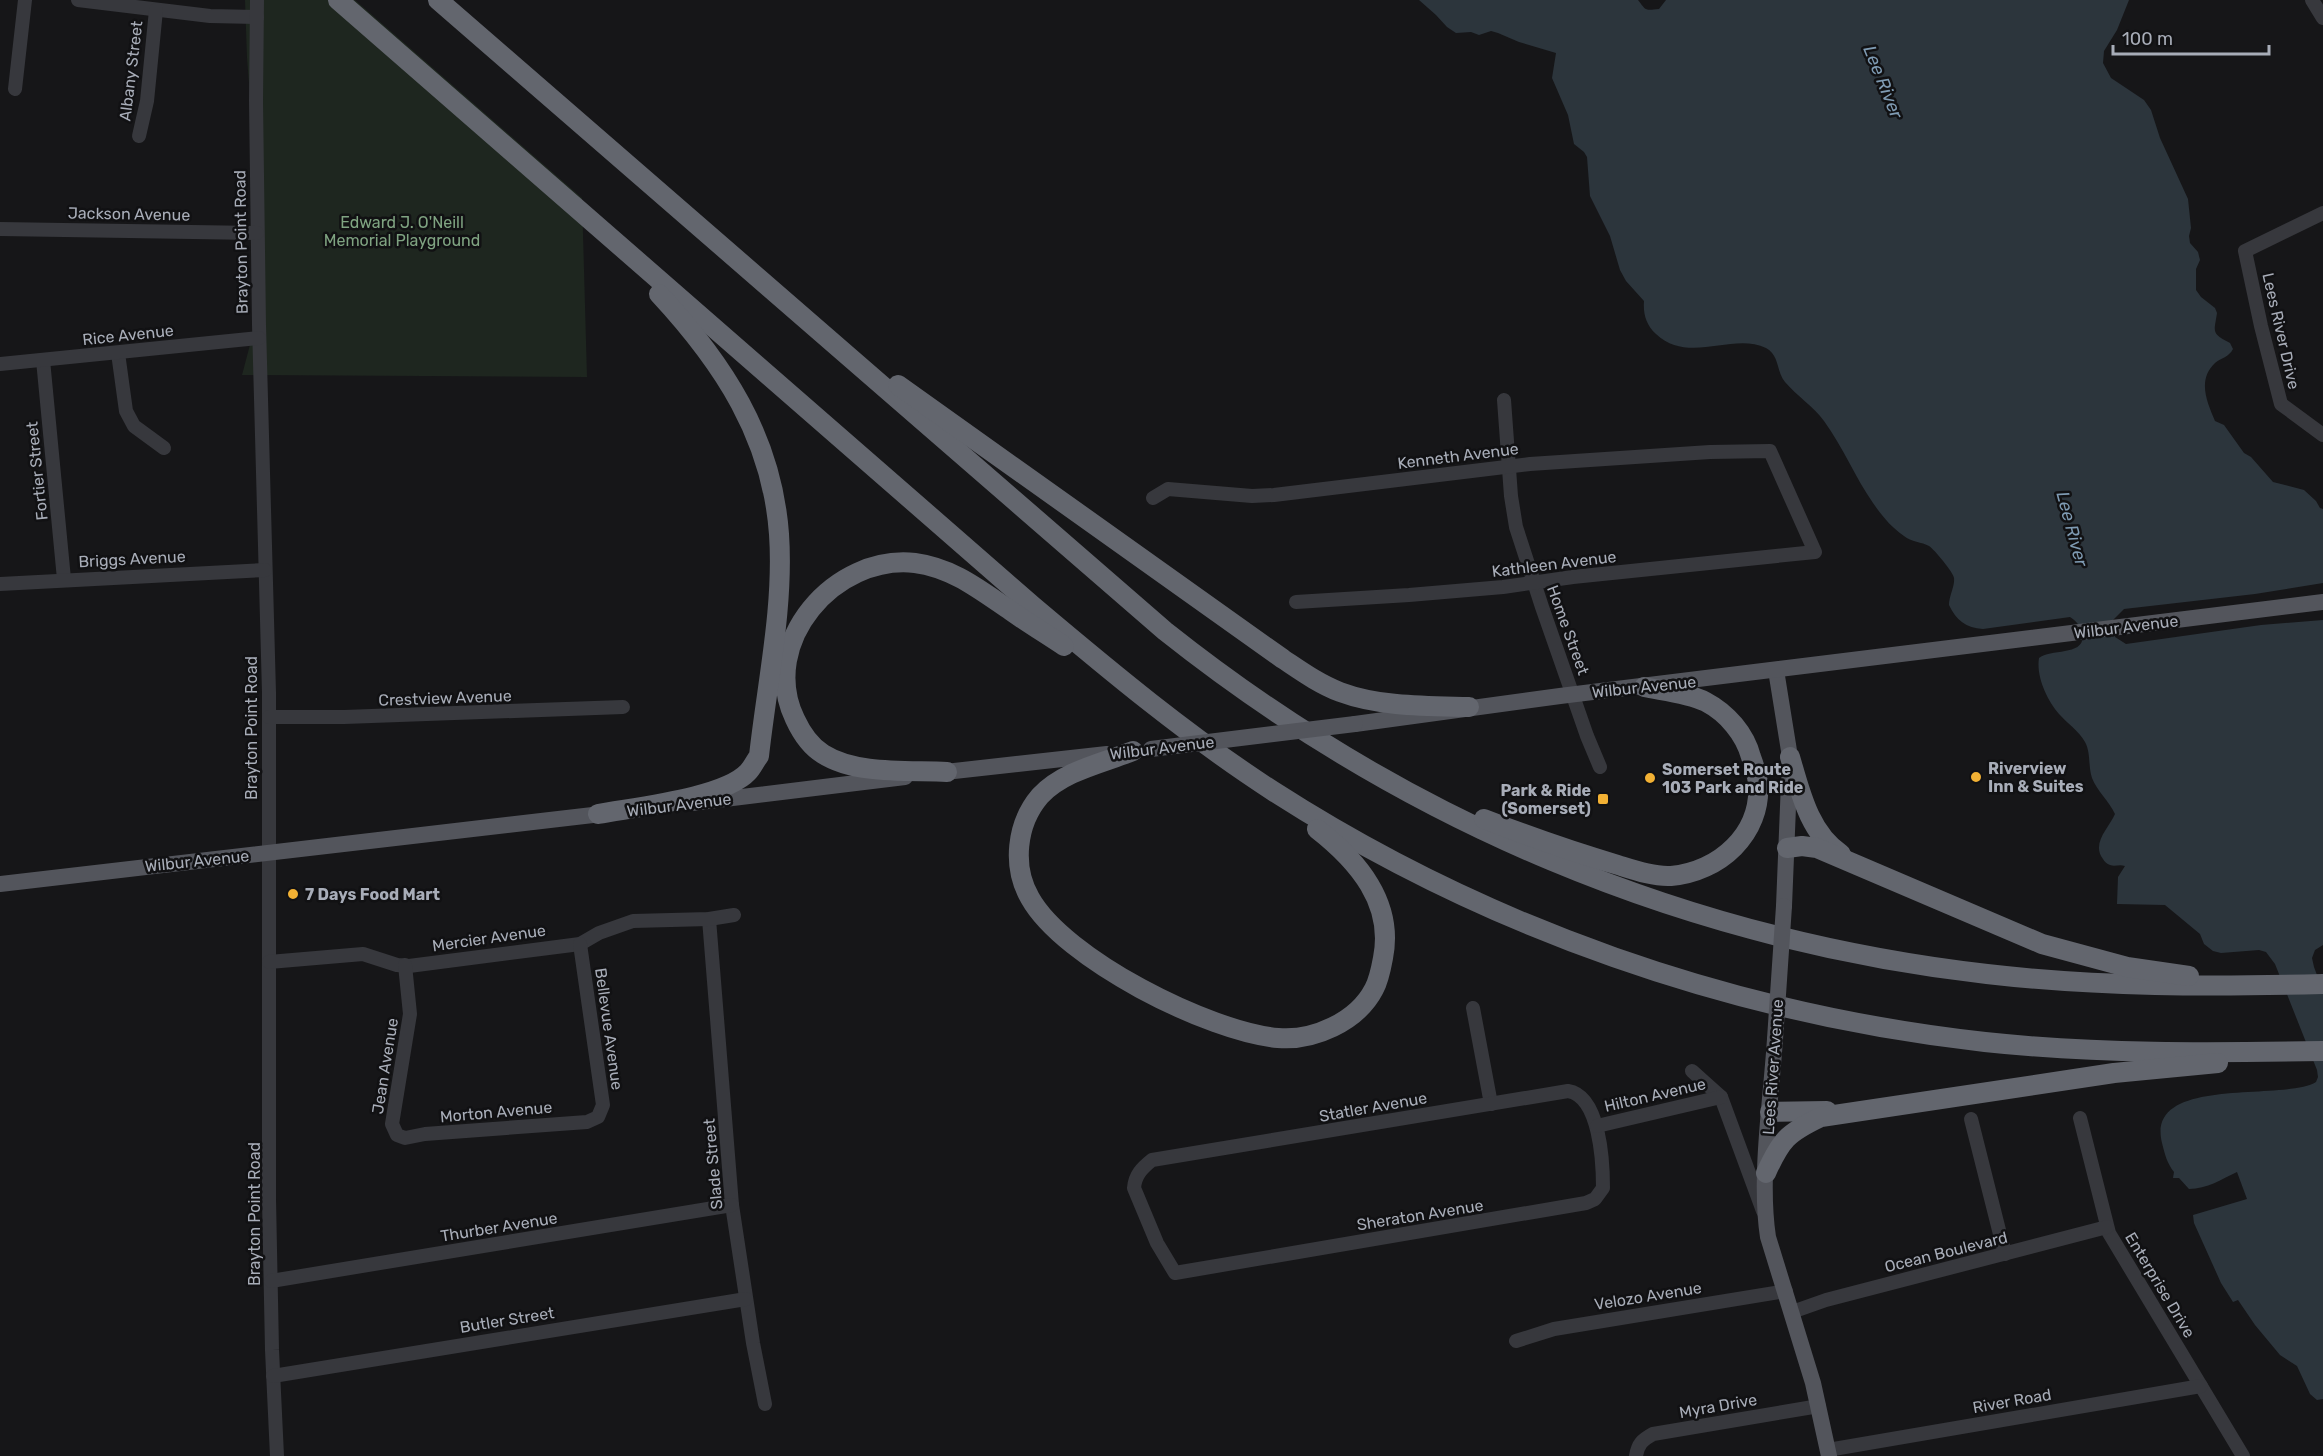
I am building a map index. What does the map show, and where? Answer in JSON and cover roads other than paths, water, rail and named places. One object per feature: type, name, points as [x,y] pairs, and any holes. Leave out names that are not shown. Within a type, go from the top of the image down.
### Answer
[{"type":"highway","points":[[338,0],[1033,606],[1150,703]]},
{"type":"highway","points":[[438,0],[1164,631],[1263,704],[1383,779],[1483,831],[1587,877],[1695,914],[1803,943],[1915,965],[2028,979],[2121,985],[2323,984]]},
{"type":"highway","points":[[590,219],[695,336],[716,362],[731,386],[759,441],[771,485],[779,536],[778,597],[759,756],[748,772],[725,786],[704,794],[598,814]]},
{"type":"highway","points":[[792,309],[1035,484],[1312,678],[1340,692],[1378,700],[1401,704],[1469,707]]},
{"type":"highway","points":[[947,772],[860,768],[841,762],[822,753],[809,741],[790,710],[784,677],[786,659],[797,628],[819,599],[848,576],[866,568],[899,562],[916,563],[952,573],[1150,703],[1242,770],[1345,852],[1372,887],[1383,915],[1386,945],[1374,990],[1349,1017],[1315,1035],[1278,1038],[1212,1021],[1147,992],[1113,973],[1059,932],[1030,900],[1022,881],[1018,851],[1020,835],[1032,806],[1041,795],[1073,774],[1142,750]]},
{"type":"highway","points":[[1383,779],[1539,839],[1642,872],[1668,876],[1703,868],[1718,861],[1730,851],[1744,837],[1751,822],[1756,805],[1758,784],[1749,749],[1742,735],[1732,723],[1706,702],[1644,687]]},
{"type":"highway","points":[[1790,757],[1805,808],[1818,830],[1837,851],[1861,866]]},
{"type":"highway","points":[[1242,770],[1306,811],[1372,849],[1474,900],[1588,948],[1724,992],[1798,1011],[1872,1026],[1985,1042],[2137,1052],[2323,1051]]},
{"type":"highway","points":[[1787,848],[1802,846],[1816,848],[2042,944],[2127,967],[2263,986]]},
{"type":"highway","points":[[1766,1173],[1778,1145],[1799,1128],[1821,1117],[2091,1077],[2228,1062],[2294,1051]]},
{"type":"highway","points":[[1770,1112],[1872,1110]]},
{"type":"main road","name":"Wilbur Avenue","points":[[0,884],[1142,750],[1355,724],[1469,707],[2323,602]]},
{"type":"main road","name":"Lees River Avenue","points":[[1776,670],[1790,757],[1784,906],[1765,1217],[1768,1238],[1819,1406],[1828,1453]]},
{"type":"street","points":[[15,89],[25,0]]},
{"type":"street","points":[[78,0],[210,16],[257,17]]},
{"type":"street","name":"Brayton Point Road","points":[[257,0],[255,101],[257,233],[268,717],[271,1281],[277,1456]]},
{"type":"street","points":[[2312,0],[2323,18]]},
{"type":"street","name":"Albany Street","points":[[139,136],[147,101],[156,10]]},
{"type":"street","name":"Lees River Drive","points":[[2323,213],[2245,250],[2281,404],[2323,435]]},
{"type":"street","name":"Jackson Avenue","points":[[0,229],[257,233]]},
{"type":"street","name":"Rice Avenue","points":[[0,364],[259,338]]},
{"type":"street","points":[[118,353],[126,411],[134,426],[164,448]]},
{"type":"street","name":"Fortier Street","points":[[43,360],[64,579]]},
{"type":"street","name":"Home Street","points":[[1504,400],[1516,527],[1587,736],[1600,767]]},
{"type":"street","name":"Kenneth Avenue","points":[[1153,498],[1168,489],[1252,496],[1274,495],[1510,466],[1710,452],[1770,451],[1815,552]]},
{"type":"street","name":"Kathleen Avenue","points":[[1296,602],[1409,596],[1815,552]]},
{"type":"street","name":"Briggs Avenue","points":[[0,584],[265,570]]},
{"type":"street","name":"Crestview Avenue","points":[[268,717],[344,717],[623,707]]},
{"type":"street","name":"Mercier Avenue","points":[[269,962],[363,954],[397,965],[405,965],[580,944],[608,929],[633,921],[709,919],[734,915]]},
{"type":"street","name":"Slade Street","points":[[709,919],[732,1205],[765,1404]]},
{"type":"street","name":"Bellevue Avenue","points":[[580,944],[603,1105],[598,1117]]},
{"type":"street","name":"Jean Avenue","points":[[396,1135],[392,1124],[410,1014],[405,965]]},
{"type":"street","points":[[1473,1008],[1491,1104]]},
{"type":"street","points":[[1692,1071],[1720,1097],[1765,1217]]},
{"type":"street","name":"Statler Avenue","points":[[1175,1273],[1157,1244],[1134,1188],[1140,1170],[1152,1160],[1554,1092],[1575,1092],[1588,1105],[1597,1126]]},
{"type":"street","name":"Hilton Avenue","points":[[1597,1126],[1720,1097]]},
{"type":"street","name":"Morton Avenue","points":[[396,1135],[405,1138],[425,1134],[587,1122],[598,1117]]},
{"type":"street","name":"Enterprise Drive","points":[[2080,1118],[2109,1233],[2243,1456]]},
{"type":"street","points":[[1971,1119],[2005,1254]]},
{"type":"street","name":"Sheraton Avenue","points":[[1175,1273],[1586,1203],[1595,1199],[1603,1188],[1597,1126]]},
{"type":"street","name":"Thurber Avenue","points":[[271,1281],[732,1205]]},
{"type":"street","name":"Ocean Boulevard","points":[[1792,1312],[1826,1300],[2107,1227]]},
{"type":"street","name":"Velozo Avenue","points":[[1516,1341],[1554,1329],[1786,1292]]},
{"type":"street","name":"Butler Street","points":[[273,1376],[746,1299]]},
{"type":"street","name":"River Road","points":[[1828,1453],[2201,1386]]},
{"type":"street","name":"Myra Drive","points":[[1636,1456],[1642,1439],[1653,1434],[1819,1406]]},
{"type":"water","name":"Lee River","points":[[1419,0],[1638,0],[1644,8],[1651,10],[1659,9],[1666,0],[2129,0],[2117,30],[2104,51],[2103,63],[2111,78],[2144,100],[2151,110],[2160,138],[2188,199],[2190,243],[2198,252],[2200,260],[2196,269],[2196,290],[2215,308],[2217,313],[2215,332],[2230,343],[2233,349],[2227,356],[2215,363],[2206,377],[2205,391],[2209,406],[2215,421],[2224,425],[2244,453],[2251,457],[2273,482],[2304,490],[2323,509],[2323,583],[2255,594],[2124,609],[2113,620],[2115,637],[2126,644],[2261,625],[2323,620],[2323,945],[2315,950],[2312,958],[2323,991],[2323,1399],[2317,1400],[2310,1394],[2297,1366],[2280,1355],[2238,1300],[2233,1302],[2221,1283],[2194,1223],[2193,1215],[2247,1199],[2237,1172],[2208,1185],[2189,1189],[2179,1178],[2173,1178],[2174,1172],[2166,1159],[2162,1143],[2162,1121],[2174,1107],[2195,1099],[2221,1094],[2299,1088],[2316,1082],[2317,1070],[2275,964],[2266,952],[2259,950],[2221,953],[2213,951],[2204,944],[2200,934],[2165,905],[2117,904],[2118,877],[2125,866],[2112,866],[2107,863],[2103,860],[2099,847],[2102,836],[2115,814],[2092,778],[2085,742],[2055,708],[2043,688],[2039,673],[2039,658],[2074,649],[2080,645],[2082,632],[2079,625],[2070,617],[1983,629],[1962,622],[1949,605],[1954,578],[1947,566],[1929,546],[1907,538],[1883,517],[1824,421],[1785,382],[1776,359],[1770,351],[1753,344],[1739,343],[1696,348],[1682,347],[1669,343],[1656,334],[1646,319],[1644,301],[1626,281],[1620,270],[1610,236],[1590,196],[1587,157],[1574,144],[1568,115],[1552,78],[1556,53],[1491,31],[1479,35],[1471,32],[1456,33]]},
{"type":"place","name":"Riverview Inn & Suites","points":[[1976,777]]},
{"type":"place","name":"Somerset Route 103 Park and Ride","points":[[1650,778]]},
{"type":"place","name":"Park & Ride (Somerset)","points":[[1603,799]]},
{"type":"place","name":"7 Days Food Mart","points":[[293,894]]},
{"type":"park label","name":"Edward J. O'Neill Memorial Playground","points":[[402,231]]}]
